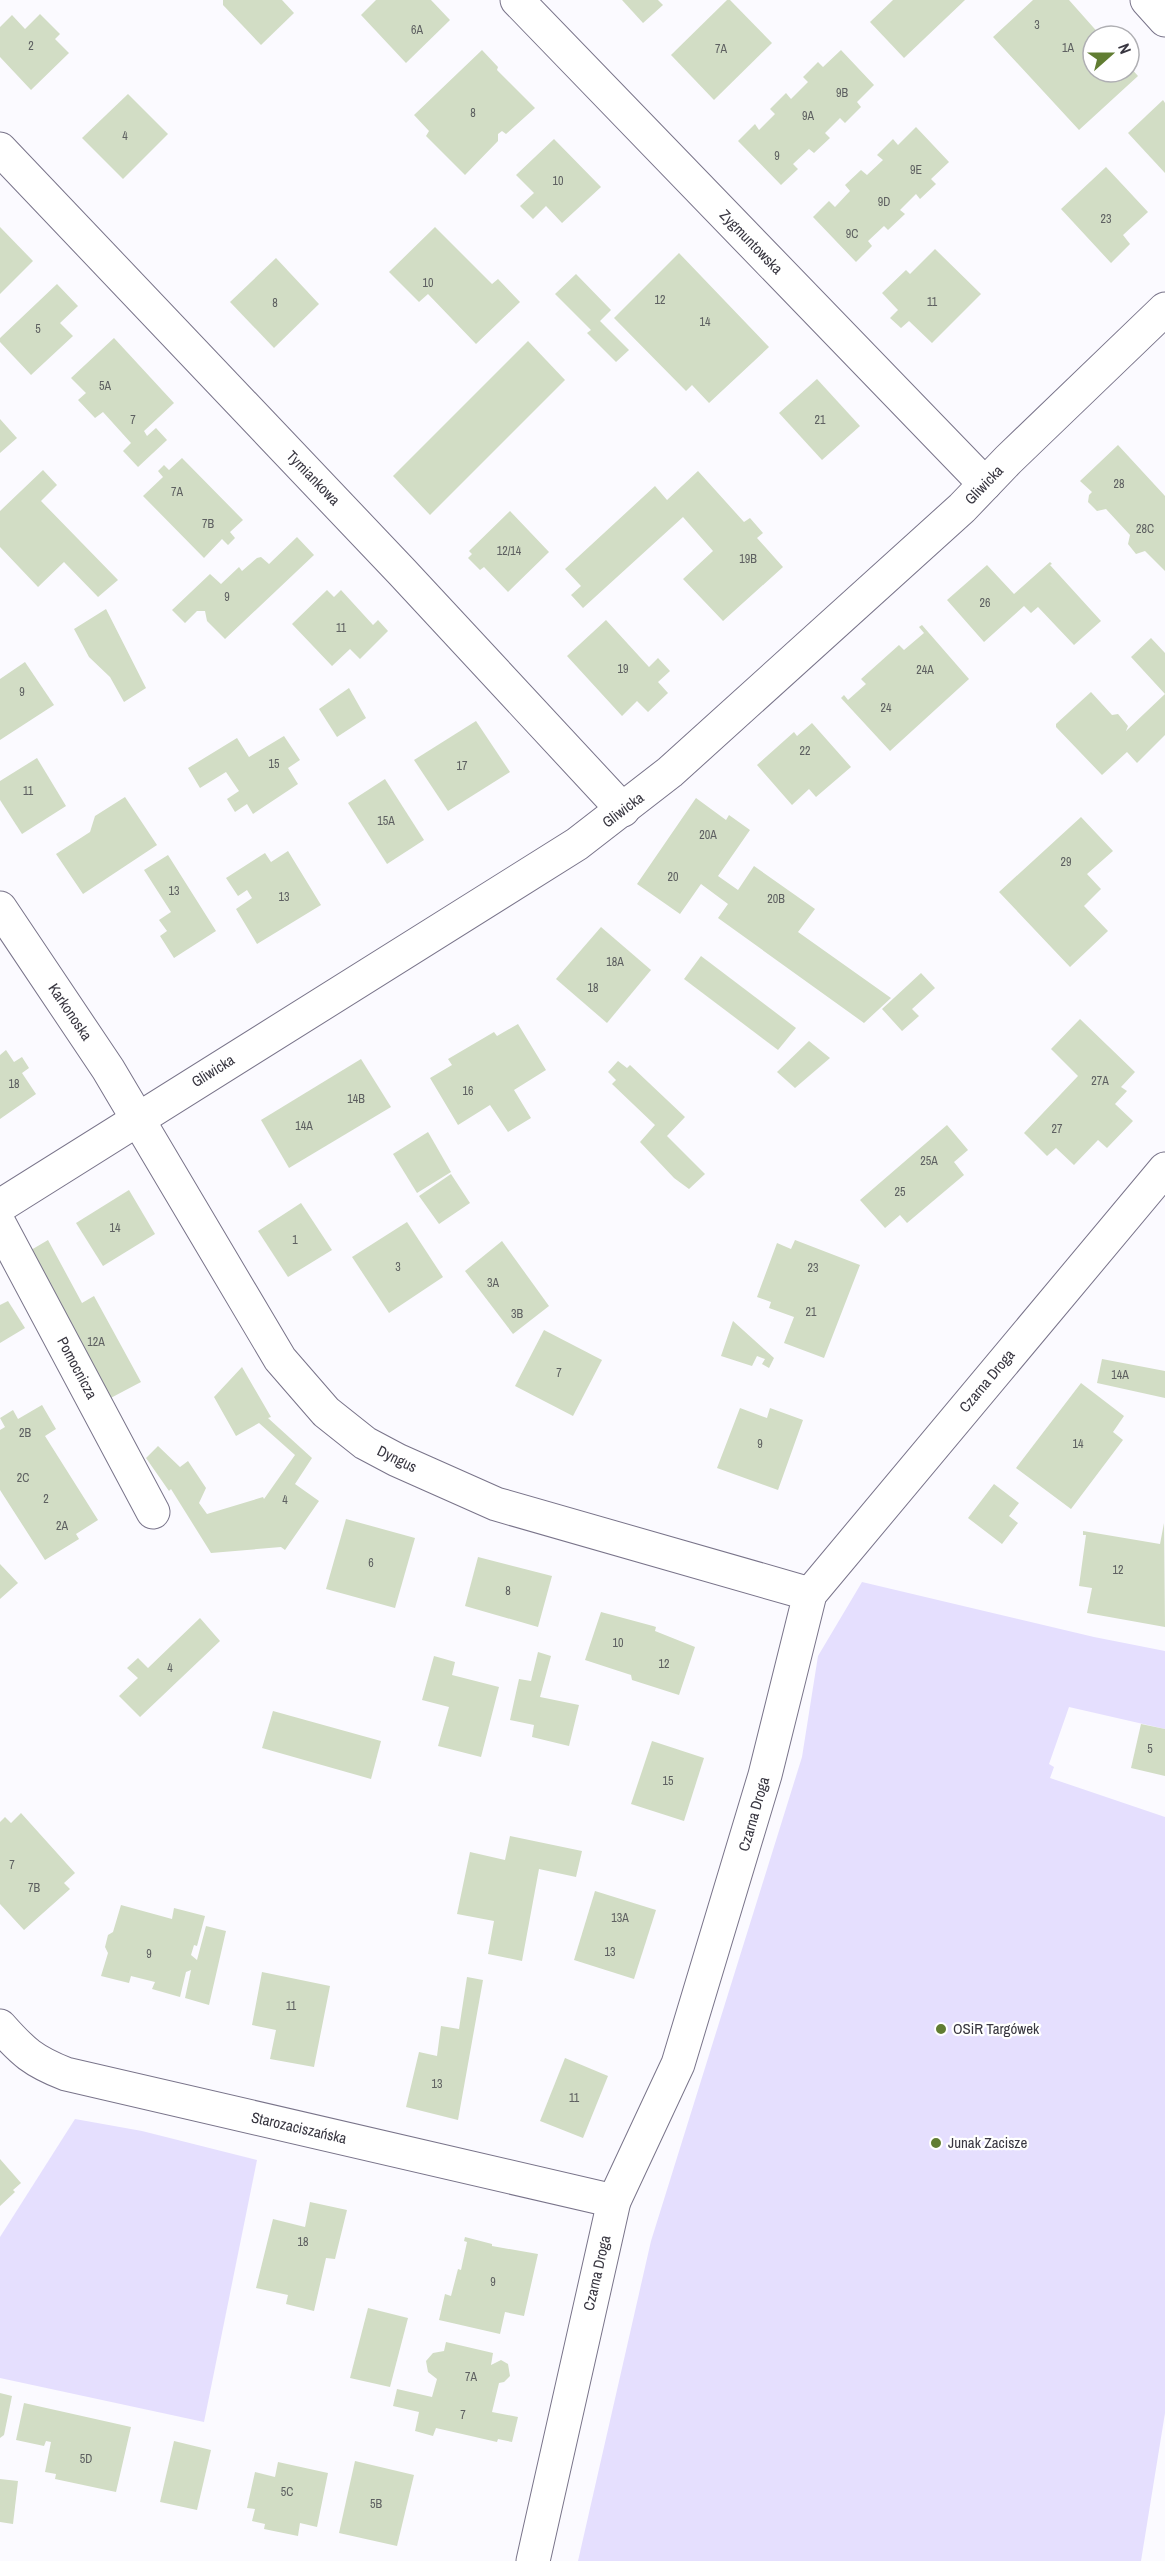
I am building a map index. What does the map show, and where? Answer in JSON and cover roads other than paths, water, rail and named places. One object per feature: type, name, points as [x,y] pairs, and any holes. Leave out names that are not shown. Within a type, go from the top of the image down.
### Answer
[{"type":"street","name":"Zygmuntowska","points":[[517,0],[986,484]]},
{"type":"street","points":[[1147,0],[1165,20]]},
{"type":"street","name":"Tymiankowa","points":[[0,149],[402,572],[623,810]]},
{"type":"street","name":"Gliwicka","points":[[0,1206],[577,844],[623,810],[670,772],[962,508],[1165,309]]},
{"type":"street","name":"Karkonoska","points":[[0,908],[108,1069],[137,1118]]},
{"type":"street","name":"Dyngus","points":[[137,1118],[280,1359],[326,1412],[365,1443],[397,1460],[496,1504],[810,1594]]},
{"type":"street","name":"Czarna Droga","points":[[533,2561],[614,2200],[678,2064],[765,1775],[810,1594],[1165,1169]]},
{"type":"street","name":"Pomocnicza","points":[[0,1225],[153,1512]]},
{"type":"street","name":"Starozaciszańska","points":[[6,2043],[38,2063],[93,2081],[614,2200]]},
{"type":"place","name":"OSiR Targówek","points":[[941,2029]]},
{"type":"place","name":"Junak Zacisze","points":[[936,2143]]}]
